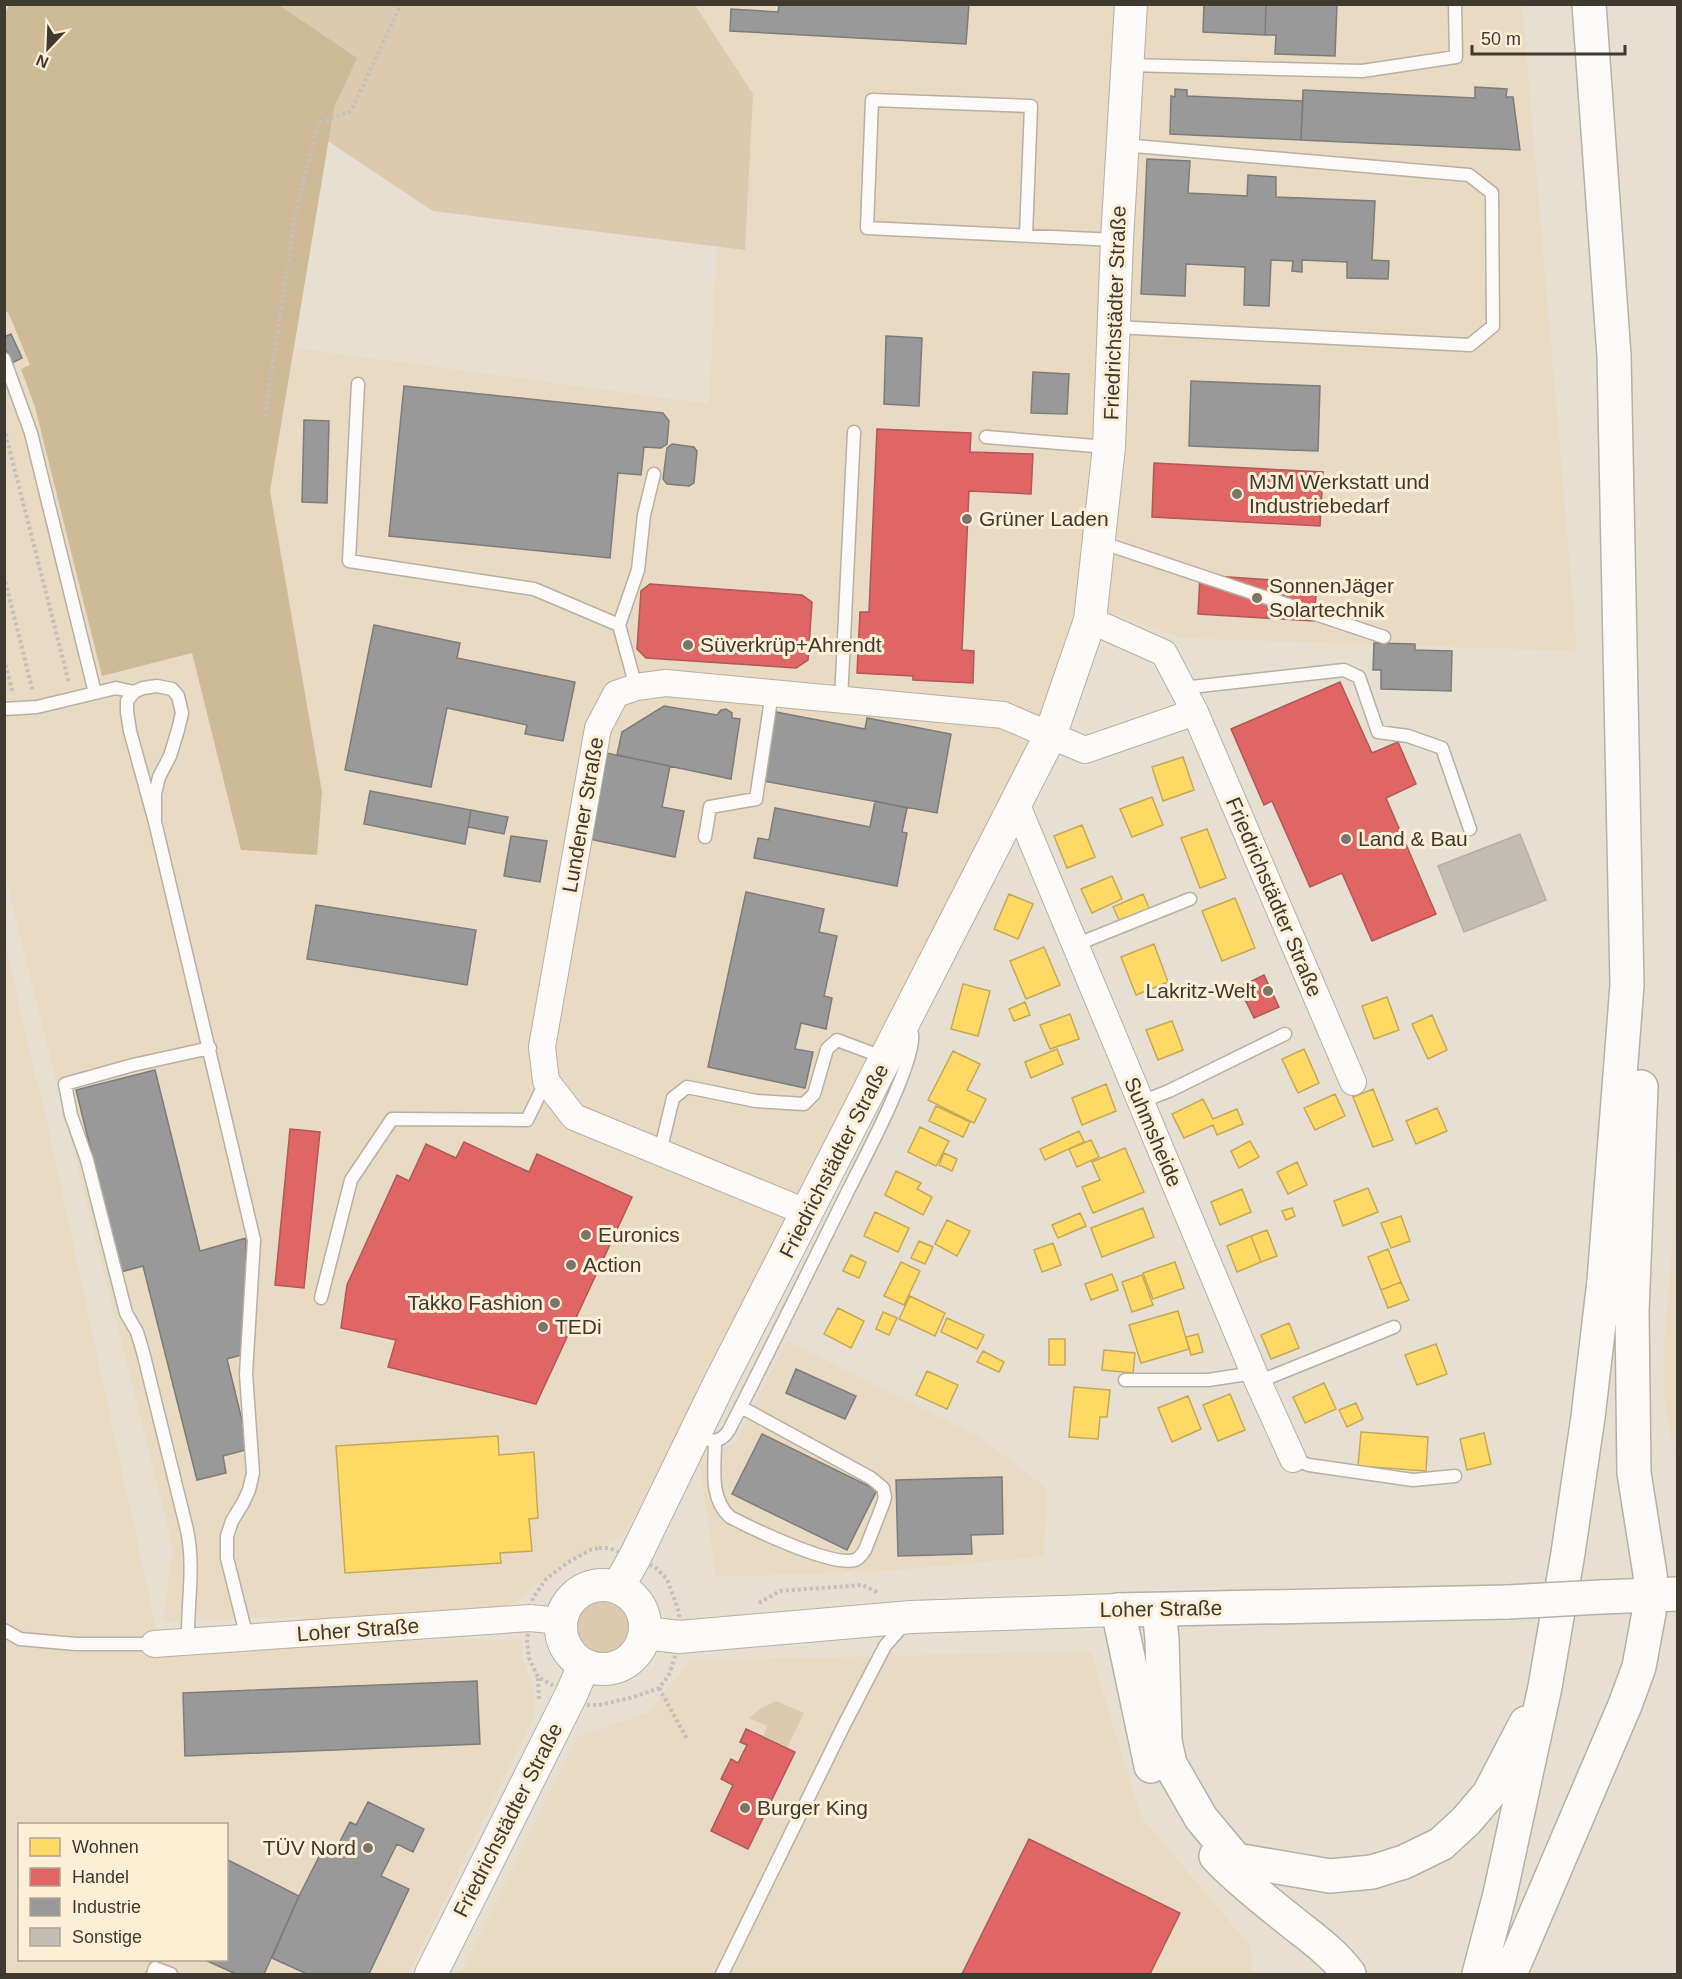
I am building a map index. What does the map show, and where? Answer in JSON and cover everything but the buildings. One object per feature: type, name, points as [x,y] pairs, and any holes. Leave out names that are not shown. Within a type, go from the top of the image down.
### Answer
[{"type":"main road","points":[[1479,1974],[1500,1894],[1545,1687],[1572,1530],[1604,1281],[1627,985],[1614,356],[1588,4]]},
{"type":"main road","points":[[1510,1974],[1629,1696],[1665,1595],[1650,1574],[1634,1473],[1632,1311],[1642,1066],[1627,985]]},
{"type":"main road","name":"Loher Straße","points":[[1118,1610],[1508,1602],[1665,1595]]},
{"type":"main road","points":[[1118,1610],[1153,1773],[1187,1827],[1235,1876],[1336,1957],[1349,1974]]},
{"type":"main road","points":[[1158,1610],[1162,1639],[1165,1742],[1170,1764],[1200,1818],[1236,1860],[1330,1876],[1372,1872],[1404,1862],[1441,1844],[1466,1821],[1489,1794],[1545,1687]]},
{"type":"street","name":"Friedrichstädter Straße","points":[[618,1587],[705,1438],[720,1384],[1050,736],[1090,620],[1109,447],[1117,240],[1131,4]]},
{"type":"street","name":"Friedrichstädter Straße","points":[[1090,620],[1164,653],[1195,712],[1353,1082]]},
{"type":"street","name":"Lundener Straße","points":[[546,1081],[542,1047],[598,728],[616,694],[636,687],[666,683],[1003,715],[1050,736]]},
{"type":"street","points":[[1050,736],[1085,750],[1195,712]]},
{"type":"street","name":"Suhmsheide","points":[[1016,803],[1256,1377],[1293,1460]]},
{"type":"street","points":[[546,1081],[574,1117],[808,1213]]},
{"type":"street","points":[[601,1585],[618,1587],[632,1595],[645,1616],[645,1633],[639,1649],[627,1662],[610,1669],[584,1665],[568,1651],[561,1632],[563,1613],[572,1598],[585,1588],[601,1585]]},
{"type":"street","name":"Loher Straße","points":[[645,1633],[679,1636],[872,1634],[911,1617],[1118,1610]]},
{"type":"street","name":"Loher Straße","points":[[154,1644],[530,1618],[561,1621]]},
{"type":"street","name":"Friedrichstädter Straße","points":[[431,1974],[584,1665]]},
{"type":"lane","points":[[1127,65],[1362,71],[1456,57],[1455,4]]},
{"type":"lane","points":[[1026,235],[1031,106],[872,100],[867,228],[1117,240]]},
{"type":"lane","points":[[1114,327],[1470,345],[1493,326],[1492,193],[1469,175],[1123,145]]},
{"type":"lane","points":[[4,359],[31,433],[95,693]]},
{"type":"lane","points":[[358,384],[349,561],[534,589],[619,625]]},
{"type":"lane","points":[[841,700],[854,432]]},
{"type":"lane","points":[[986,437],[1109,447]]},
{"type":"lane","points":[[636,687],[619,625],[638,570],[644,515],[654,474]]},
{"type":"lane","points":[[1098,542],[1384,637]]},
{"type":"lane","points":[[1182,688],[1344,670],[1359,677],[1378,732],[1408,736],[1442,748],[1470,829]]},
{"type":"lane","points":[[155,822],[155,794],[159,777],[172,747],[182,713],[178,696],[172,689],[157,686],[134,692],[127,701],[130,731],[155,822],[254,1240],[246,1374],[254,1473],[249,1490],[232,1521],[227,1536],[227,1557],[247,1638]]},
{"type":"lane","points":[[11,709],[37,707],[117,688],[134,692]]},
{"type":"lane","points":[[705,837],[711,807],[756,798],[772,693]]},
{"type":"lane","points":[[1075,945],[1190,898]]},
{"type":"lane","points":[[741,1407],[850,1466],[883,1488],[885,1497],[883,1504],[865,1550],[856,1560],[844,1561],[811,1552],[730,1517],[717,1499],[705,1438],[726,1435],[899,1084],[913,1040],[912,1034],[902,1027]]},
{"type":"lane","points":[[1141,1102],[1169,1091],[1285,1034]]},
{"type":"lane","points":[[660,1152],[673,1098],[687,1087],[756,1101],[804,1104],[814,1094],[827,1049],[837,1040],[886,1059]]},
{"type":"lane","points":[[188,1642],[187,1620],[192,1570],[187,1530],[143,1352],[137,1332],[126,1313],[87,1160],[71,1115],[65,1084],[133,1065],[210,1048]]},
{"type":"lane","points":[[321,1298],[351,1180],[392,1119],[527,1120],[546,1081]]},
{"type":"lane","points":[[1125,1380],[1208,1380],[1256,1377],[1394,1327]]},
{"type":"lane","points":[[1293,1460],[1309,1465],[1413,1480],[1455,1476]]},
{"type":"lane","points":[[4,1630],[20,1639],[76,1644],[154,1644]]},
{"type":"lane","points":[[723,1974],[843,1727],[872,1634]]},
{"type":"lane","points":[[153,1974],[156,1968],[171,1974]]},
{"type":"path","points":[[265,416],[296,210],[318,123],[351,111],[401,4]]},
{"type":"path","points":[[4,428],[72,699]]},
{"type":"path","points":[[4,576],[37,707]]},
{"type":"path","points":[[4,659],[11,709]]},
{"type":"path","points":[[609,1548],[635,1557],[655,1567],[667,1579],[679,1612],[679,1636],[669,1676],[659,1688],[634,1697],[599,1705],[587,1705],[538,1677],[533,1670],[528,1658],[527,1641],[533,1598],[546,1579],[567,1563],[590,1550],[609,1548]]},
{"type":"path","points":[[659,1688],[687,1739]]},
{"type":"shaded area","points":[[9,5],[279,5],[357,58],[334,108],[270,491],[322,792],[317,855],[241,850],[192,653],[102,676],[35,407],[21,369],[30,365],[8,312],[5,312],[4,15]]},
{"type":"shaded area","points":[[279,5],[695,5],[753,94],[745,250],[433,211],[328,141],[334,108],[356,58]]},
{"type":"shaded area","points":[[695,5],[1522,5],[1577,651],[1181,638],[1118,615],[1079,615],[1057,682],[1022,761],[684,1429],[624,1534],[559,1565],[514,1603],[459,1616],[305,1624],[302,1616],[163,1622],[173,1548],[5,876],[4,312],[7,311],[30,365],[21,369],[35,407],[102,675],[192,653],[241,850],[322,792],[270,491],[295,348],[709,404],[717,246],[745,249],[753,94]]},
{"type":"shaded area","points":[[4,937],[36,1081],[38,1081],[157,1634],[153,1651],[473,1639],[520,1640],[524,1664],[534,1688],[534,1717],[408,1974],[5,1974]]},
{"type":"shaded area","points":[[1677,1066],[1677,1466],[1664,1399],[1664,1348],[1674,1225]]},
{"type":"shaded area","points":[[787,1341],[978,1436],[1046,1488],[1044,1556],[896,1570],[716,1577],[699,1456],[735,1444]]},
{"type":"shaded area","points":[[598,1599],[608,1599],[623,1607],[629,1616],[631,1627],[629,1638],[623,1647],[608,1655],[598,1655],[587,1650],[580,1643],[575,1632],[575,1622],[580,1611],[587,1604]]},
{"type":"shaded area","points":[[1090,1651],[1141,1817],[1251,1947],[1252,1974],[460,1974],[578,1737],[649,1712],[691,1661]]},
{"type":"shaded area","points":[[776,1701],[804,1713],[787,1748],[763,1737],[767,1726],[749,1718]]},
{"type":"place","name":"MJM Werkstatt und Industriebedarf","points":[[1237,494]]},
{"type":"place","name":"Grüner Laden","points":[[967,519]]},
{"type":"place","name":"SonnenJäger Solartechnik","points":[[1257,598]]},
{"type":"place","name":"Süverkrüp+Ahrendt","points":[[688,645]]},
{"type":"place","name":"Land & Bau","points":[[1346,839]]},
{"type":"place","name":"Lakritz-Welt","points":[[1268,991]]},
{"type":"place","name":"Euronics","points":[[586,1235]]},
{"type":"place","name":"Action","points":[[571,1265]]},
{"type":"place","name":"Takko Fashion","points":[[555,1303]]},
{"type":"place","name":"TEDi","points":[[543,1327]]},
{"type":"place","name":"Burger King","points":[[745,1808]]},
{"type":"place","name":"TÜV Nord","points":[[368,1848]]}]
